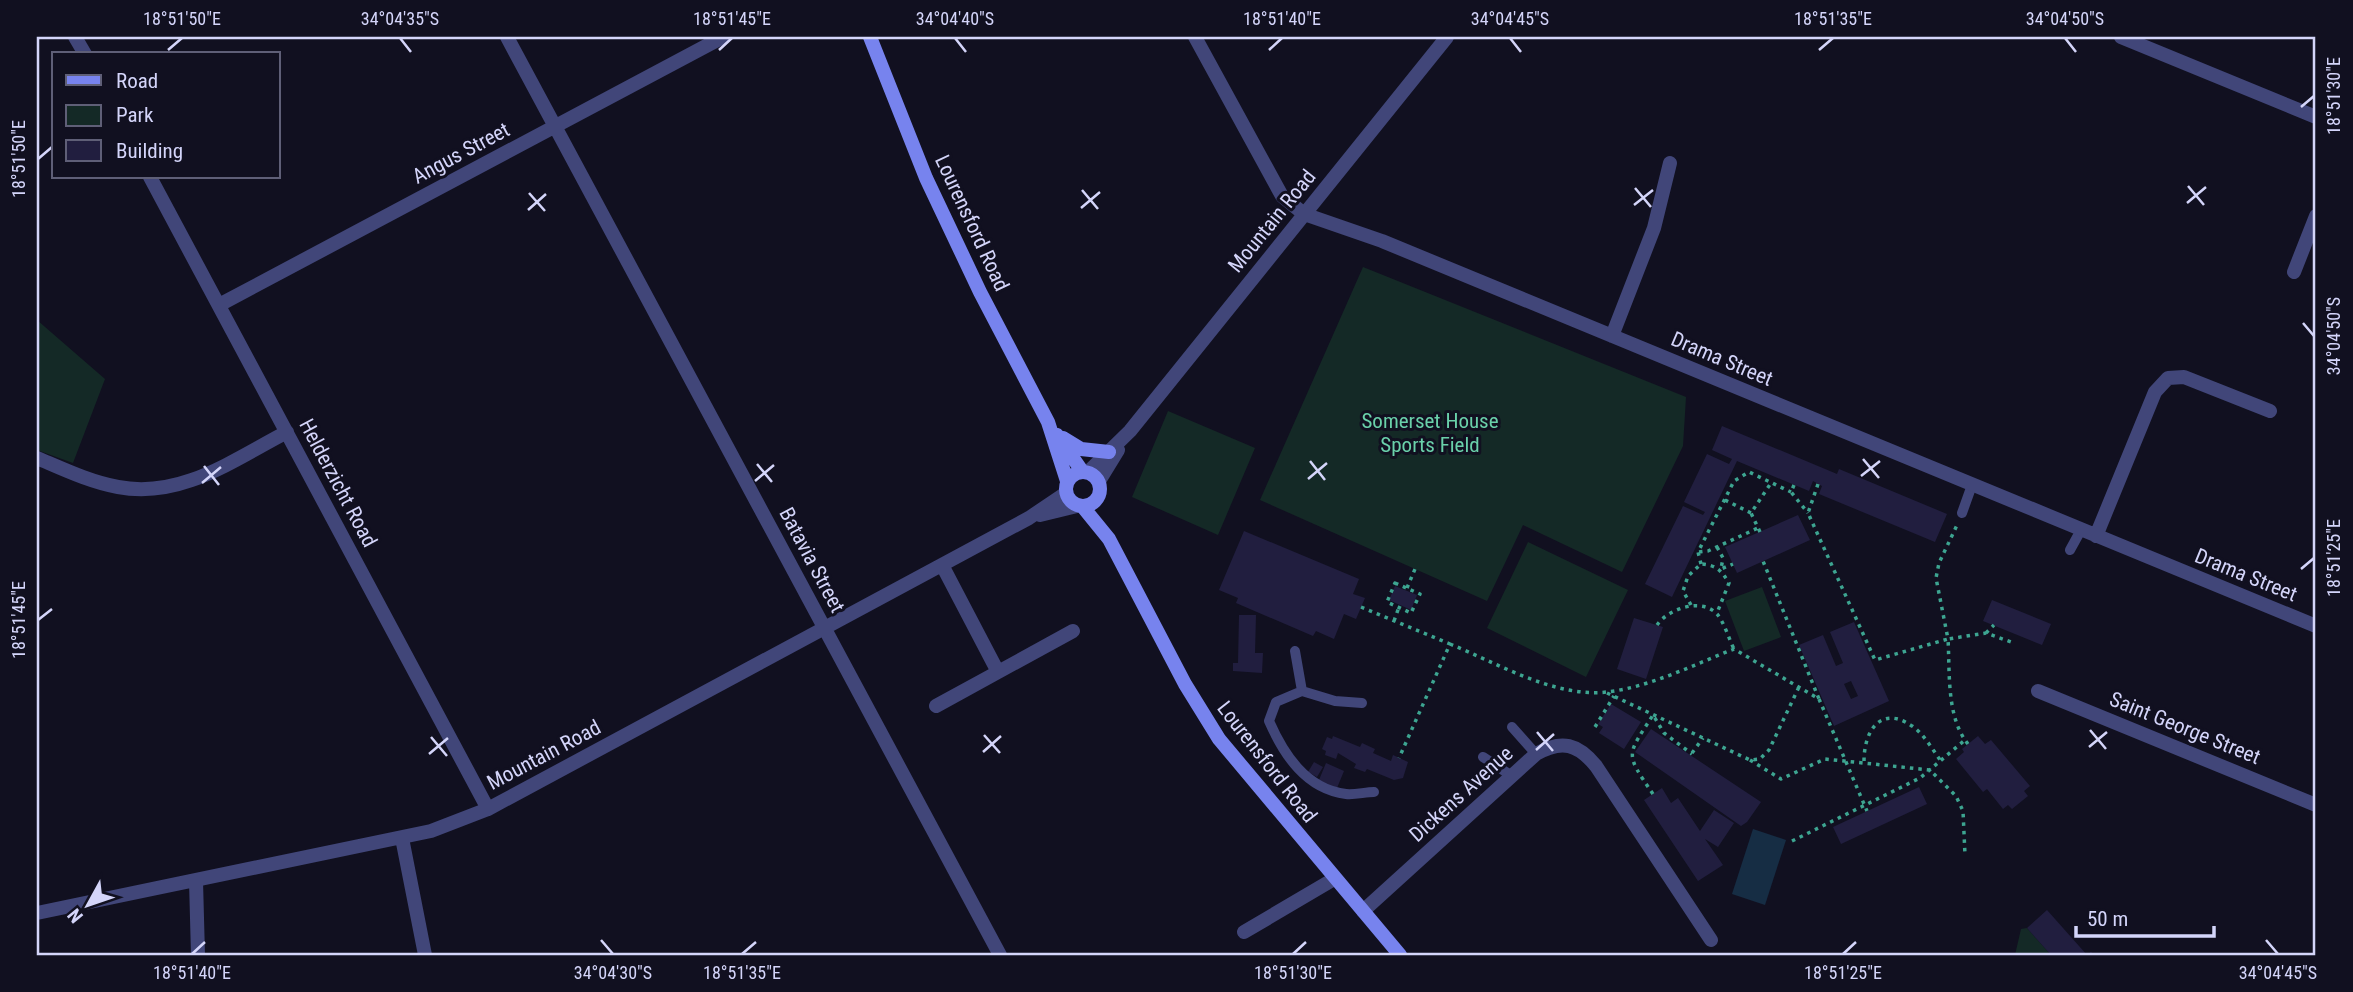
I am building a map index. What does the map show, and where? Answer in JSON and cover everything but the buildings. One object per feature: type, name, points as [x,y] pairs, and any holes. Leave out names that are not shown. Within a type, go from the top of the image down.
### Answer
[{"type":"street","name":"Batavia Street","points":[[508,37],[1000,955]]},
{"type":"street","name":"Angus Street","points":[[219,305],[723,37]]},
{"type":"street","name":"Lourensford Road","points":[[870,37],[926,178],[980,292],[1052,427],[1090,475],[1109,539]]},
{"type":"street","name":"Drama Street","points":[[1195,37],[1282,196],[1304,214],[1382,241],[2316,626]]},
{"type":"street","name":"Mountain Road","points":[[1090,475],[1130,431],[1447,37]]},
{"type":"street","points":[[2121,37],[2316,117]]},
{"type":"street","points":[[1612,336],[1654,228],[1670,163]]},
{"type":"street","name":"Helderzicht Road","points":[[151,178],[488,809]]},
{"type":"street","points":[[2294,272],[2316,216]]},
{"type":"street","points":[[2096,536],[2155,392],[2168,378],[2184,377],[2270,411]]},
{"type":"street","name":"Lourensford Road","points":[[1052,427],[1066,487],[1109,539],[1214,731],[1334,879],[1400,955]]},
{"type":"street","points":[[1052,427],[1081,449],[1109,452]]},
{"type":"street","name":"Mountain Road","points":[[1090,475],[1130,431]]},
{"type":"street","points":[[37,458],[108,485],[157,489],[191,482],[287,432]]},
{"type":"street","points":[[1066,487],[1090,475]]},
{"type":"street","name":"Mountain Road","points":[[37,913],[402,838],[431,831],[488,809],[1029,518],[1066,487]]},
{"type":"street","points":[[1080,506],[1098,498]]},
{"type":"street","name":"Mountain Road","points":[[1029,518],[1080,506]]},
{"type":"street","points":[[942,565],[998,672]]},
{"type":"street","points":[[936,706],[1073,631]]},
{"type":"street","name":"Saint George Street","points":[[2038,691],[2316,805]]},
{"type":"street","name":"Dickens Avenue","points":[[1363,911],[1536,754],[1550,746],[1564,744],[1586,754],[1711,940]]},
{"type":"street","points":[[402,838],[425,955]]},
{"type":"street","points":[[1244,932],[1334,879]]},
{"type":"street","points":[[196,880],[198,955]]},
{"type":"lane","points":[[1960,517],[1972,485]]},
{"type":"lane","points":[[2070,550],[2081,530]]},
{"type":"lane","points":[[1295,651],[1301,691]]},
{"type":"lane","points":[[1362,703],[1335,701],[1301,691],[1276,702],[1270,711],[1269,721],[1291,761],[1305,776],[1330,790],[1348,795],[1374,792]]},
{"type":"lane","points":[[1511,727],[1536,754]]},
{"type":"lane","points":[[1483,757],[1512,776]]},
{"type":"path","points":[[1700,564],[1698,552],[1724,499],[1734,481],[1749,472],[1791,492],[1808,513],[1875,660],[1948,639],[1986,633],[2011,642]]},
{"type":"path","points":[[1751,513],[1771,483]]},
{"type":"path","points":[[1808,513],[1818,484]]},
{"type":"path","points":[[1791,492],[1794,485]]},
{"type":"path","points":[[1698,552],[1759,530],[1751,513],[1724,499]]},
{"type":"path","points":[[1792,841],[1920,778],[1967,742],[1953,709],[1948,639],[1936,578],[1939,563],[1960,517]]},
{"type":"path","points":[[1717,547],[1723,558],[1721,569],[1729,583],[1717,613],[1734,649],[1819,699]]},
{"type":"path","points":[[1763,561],[1867,811]]},
{"type":"path","points":[[1700,564],[1721,569],[1733,564]]},
{"type":"path","points":[[1691,605],[1683,591],[1688,576],[1700,564]]},
{"type":"path","points":[[1407,588],[1415,569]]},
{"type":"path","points":[[1395,583],[1420,594],[1411,612],[1399,607],[1387,602],[1395,583]]},
{"type":"path","points":[[1657,625],[1675,610],[1691,605],[1717,613]]},
{"type":"path","points":[[1361,607],[1558,688],[1605,692],[1637,685],[1734,649]]},
{"type":"path","points":[[1394,621],[1399,607]]},
{"type":"path","points":[[1986,633],[1994,625]]},
{"type":"path","points":[[1399,758],[1450,645]]},
{"type":"path","points":[[1750,760],[1760,759],[1769,750],[1798,687]]},
{"type":"path","points":[[1605,692],[1750,760],[1781,779],[1825,759],[1930,770],[1956,796],[1965,855]]},
{"type":"path","points":[[1595,727],[1614,696]]},
{"type":"path","points":[[1653,715],[1664,733],[1691,755],[1703,738]]},
{"type":"path","points":[[1653,715],[1631,750],[1632,764],[1653,794]]},
{"type":"path","points":[[1864,761],[1864,742],[1868,731],[1878,722],[1893,719],[1910,724],[1941,761]]},
{"type":"green space","name":"Somerset House Sports Field","points":[[1363,267],[1686,397],[1683,446],[1622,572],[1523,525],[1487,601],[1260,500]]},
{"type":"green space","points":[[37,320],[105,379],[73,463],[37,450]]},
{"type":"green space","points":[[1168,411],[1255,448],[1218,535],[1132,497]]},
{"type":"green space","points":[[1528,542],[1628,590],[1586,677],[1487,628]]},
{"type":"green space","points":[[1762,587],[1781,637],[1744,651],[1725,601]]},
{"type":"green space","points":[[2027,928],[2051,955],[2015,955],[2021,929]]},
{"type":"water","points":[[1753,829],[1786,840],[1765,905],[1732,894]]}]
